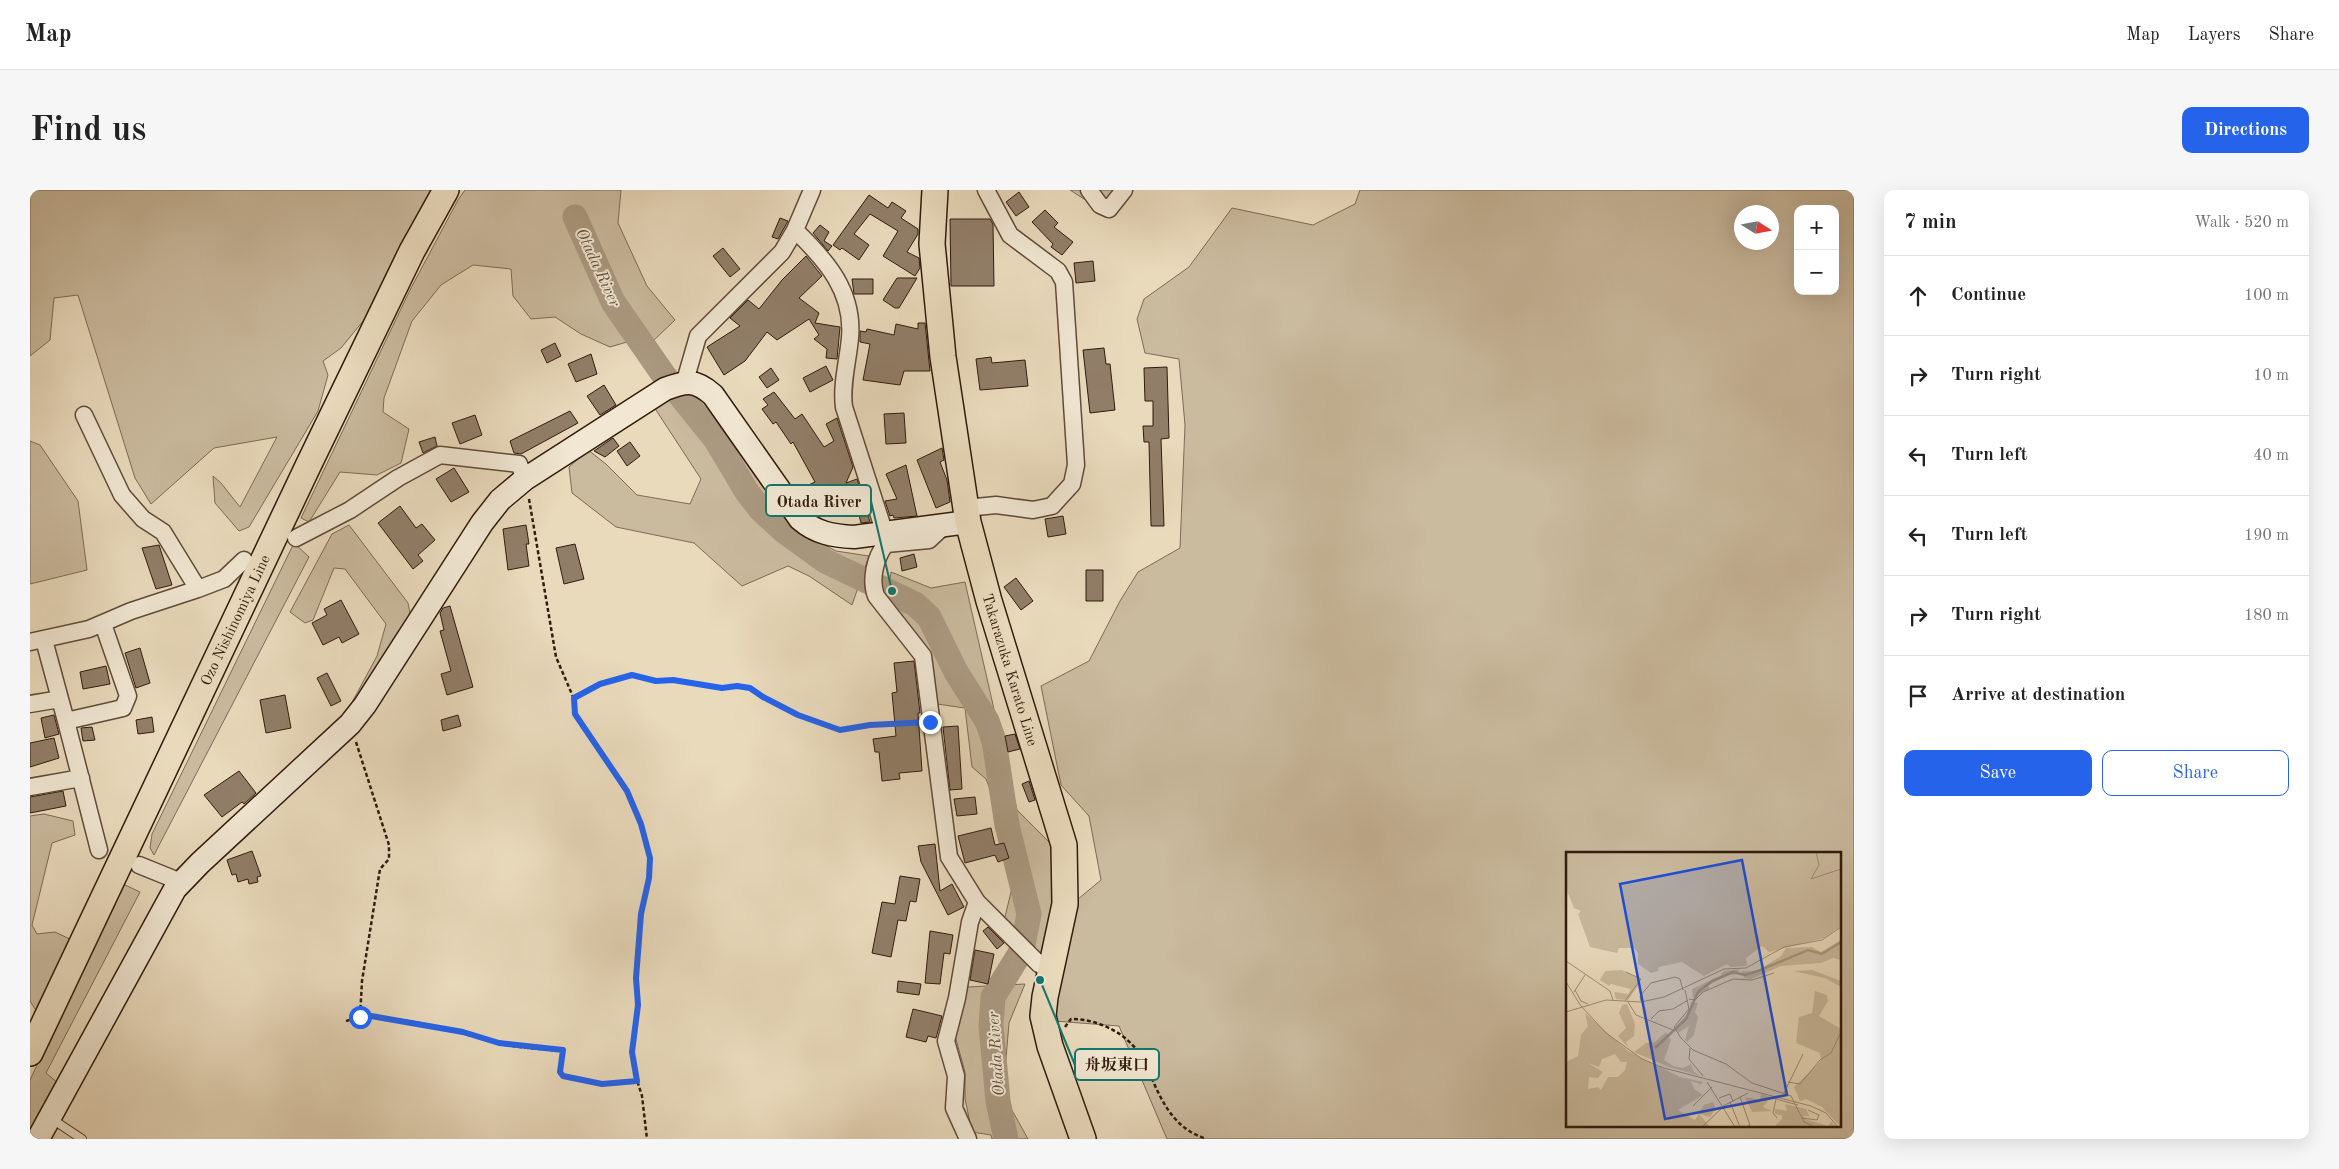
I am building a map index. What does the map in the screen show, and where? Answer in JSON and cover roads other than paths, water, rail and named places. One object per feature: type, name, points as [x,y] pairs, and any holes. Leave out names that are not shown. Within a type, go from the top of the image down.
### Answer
[{"type":"main road","name":"Ozo Nishinomiya Line","points":[[30,1053],[313,457],[412,252],[446,190]]},
{"type":"main road","name":"Takarazuka Karato Line","points":[[935,190],[932,244],[942,357],[967,515],[989,601],[1064,845],[1065,904],[1045,997],[1043,1016],[1050,1046],[1083,1139]]},
{"type":"street","points":[[685,381],[698,336],[782,252],[795,230],[812,190]]},
{"type":"street","points":[[986,190],[1010,235],[1058,271],[1064,282],[1076,465],[1072,484],[1052,506],[1033,510],[996,505],[967,515],[944,526],[929,540],[886,544],[879,552],[872,586],[876,596],[923,656],[930,722],[949,857],[977,902],[1039,964],[1052,970]]},
{"type":"street","points":[[1089,190],[1100,205],[1109,209],[1124,190]]},
{"type":"street","points":[[795,230],[837,279],[848,302],[850,337],[842,394],[844,407],[854,444],[869,480],[885,534]]},
{"type":"street","points":[[38,1139],[181,882],[350,724],[365,705],[482,523],[500,500],[525,479],[665,389],[685,381],[703,386],[713,395],[800,519],[807,525],[838,536],[885,534],[944,526]]},
{"type":"street","points":[[84,415],[122,495],[143,519],[163,532],[198,589]]},
{"type":"street","points":[[296,538],[350,510],[398,478],[440,455],[519,464],[525,479]]},
{"type":"street","points":[[99,850],[60,699],[34,641],[103,624],[131,611],[224,579],[244,560]]},
{"type":"street","points":[[66,721],[123,708],[128,696],[103,624]]},
{"type":"street","points":[[30,704],[60,699]]},
{"type":"street","points":[[30,787],[81,778]]},
{"type":"street","points":[[139,864],[181,882]]},
{"type":"street","points":[[968,1139],[954,1108],[956,1076],[946,1041],[957,998],[970,922],[977,902]]},
{"type":"lane","points":[[50,1118],[82,1139]]},
{"type":"waterway","name":"Otada River","points":[[575,217],[613,302],[663,374],[716,440],[747,492],[761,510],[785,532],[825,561],[915,604],[929,617],[956,672],[987,721],[994,741],[1007,825],[1029,914],[1022,950],[993,997],[991,1026],[998,1101],[1006,1139]]},
{"type":"place","name":"Otada River","points":[[892,591]]},
{"type":"place","name":"舟坂東口","points":[[1040,980]]}]
